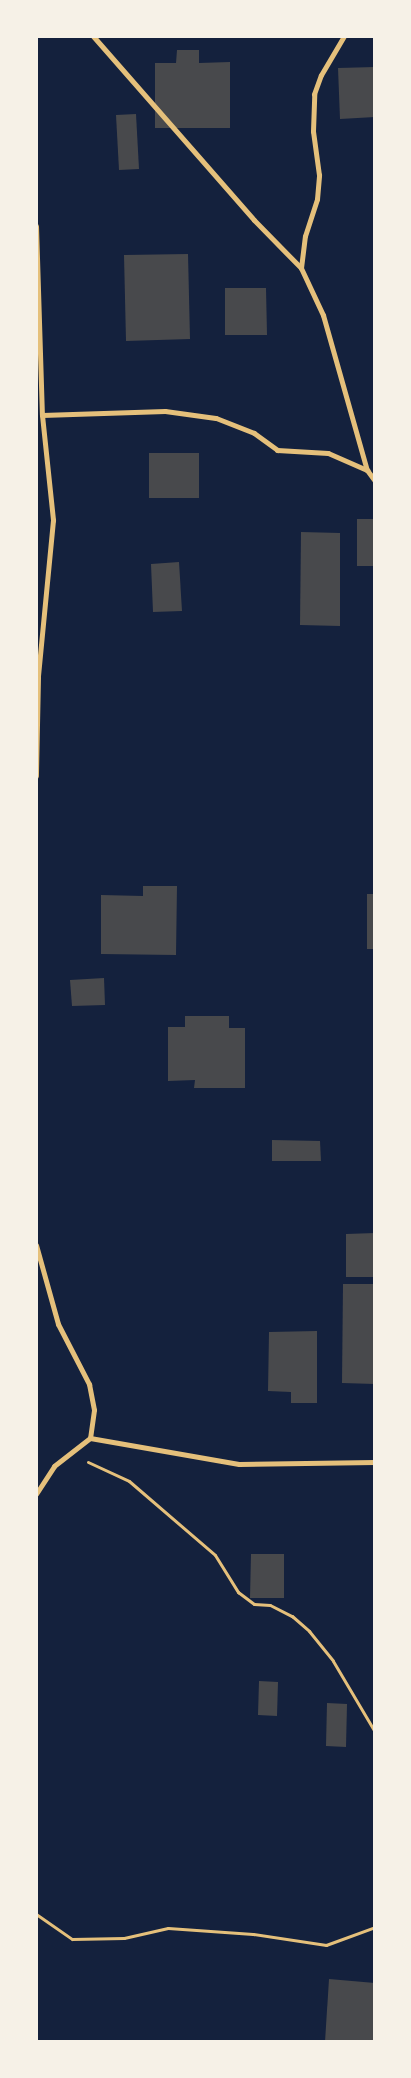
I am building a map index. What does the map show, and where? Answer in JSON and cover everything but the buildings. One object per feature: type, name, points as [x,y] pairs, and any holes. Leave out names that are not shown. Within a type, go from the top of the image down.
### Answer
[{"type":"street","points":[[94,36],[254,220],[301,268],[323,315],[367,470],[375,481]]},
{"type":"street","points":[[301,268],[305,236],[317,199],[319,175],[313,131],[314,94],[321,75],[344,36]]},
{"type":"street","points":[[36,226],[42,414],[53,520],[38,678],[36,776]]},
{"type":"street","points":[[42,414],[165,411],[216,418],[254,433],[277,450],[328,453],[367,470]]},
{"type":"street","points":[[36,1245],[58,1324],[89,1384],[94,1410],[90,1438],[54,1466],[36,1494]]},
{"type":"street","points":[[90,1438],[239,1464],[375,1462]]},
{"type":"path","points":[[70,1454],[129,1481],[215,1555],[238,1592],[254,1604],[270,1605],[292,1616],[309,1631],[334,1661],[375,1732]]},
{"type":"path","points":[[36,1914],[72,1939],[124,1938],[168,1928],[253,1934],[326,1945],[375,1928]]}]
